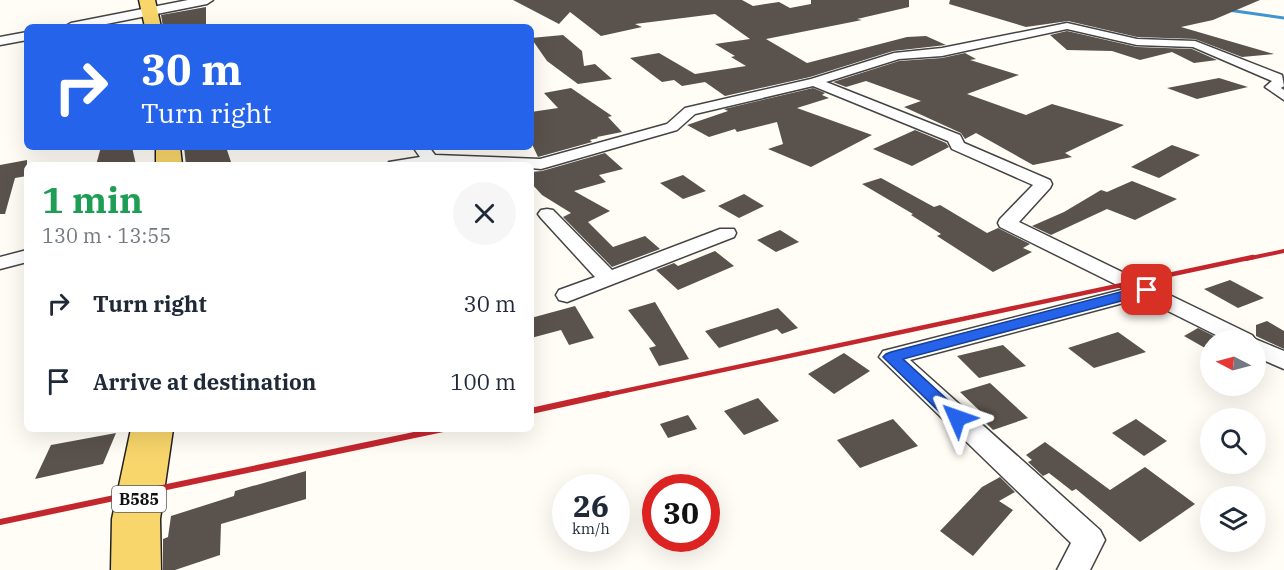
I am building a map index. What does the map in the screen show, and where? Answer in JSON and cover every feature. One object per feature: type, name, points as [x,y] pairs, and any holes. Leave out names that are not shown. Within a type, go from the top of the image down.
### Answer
[{"type":"main road","name":"B585","points":[[136,570],[134,558],[140,493],[151,432]]},
{"type":"street","points":[[87,24],[207,0]]},
{"type":"street","points":[[534,164],[541,164],[672,127],[690,111],[814,82],[898,56],[942,52],[1067,26],[1137,42],[1195,44],[1277,78],[1281,83],[1272,87],[1284,96]]},
{"type":"street","points":[[0,41],[24,37]]},
{"type":"street","points":[[814,82],[955,138],[957,146],[1044,184],[1007,223],[1225,330]]},
{"type":"street","points":[[403,162],[426,154],[509,162]]},
{"type":"street","points":[[547,214],[609,279]]},
{"type":"street","points":[[567,296],[727,233]]},
{"type":"street","points":[[0,263],[24,257]]},
{"type":"street","points":[[1073,570],[1089,540],[891,357],[1147,290]]},
{"type":"street","points":[[1266,352],[1284,361]]},
{"type":"building","points":[[513,0],[742,0],[753,6],[779,2],[790,8],[811,4],[811,0],[909,0],[909,7],[857,19],[862,20],[766,39],[807,63],[907,37],[926,36],[946,45],[893,51],[810,77],[725,96],[705,82],[682,86],[674,80],[662,82],[630,58],[659,53],[695,74],[746,66],[715,44],[750,39],[715,14],[635,24],[642,27],[601,36],[570,12],[559,24]]},
{"type":"building","points":[[950,0],[1260,0],[1213,20],[1181,27],[1274,54],[1242,57],[1195,39],[1137,37],[1068,21],[1026,27],[949,4]]},
{"type":"building","points":[[206,7],[206,24],[162,24],[161,15]]},
{"type":"building","points":[[1067,31],[1137,47],[1192,49],[1217,60],[1194,63],[1172,52],[1140,60],[1112,51],[1067,50],[1050,35]]},
{"type":"building","points":[[563,35],[582,51],[584,66],[595,64],[612,79],[578,84],[547,61],[534,42],[534,38]]},
{"type":"building","points":[[965,53],[976,59],[970,60],[1019,75],[967,94],[1026,115],[1052,104],[1124,125],[1065,153],[1072,157],[1033,165],[976,133],[965,139],[961,133],[904,107],[921,101],[866,81],[846,87],[833,82],[899,61],[942,58]]},
{"type":"building","points":[[1219,78],[1248,87],[1197,99],[1167,88]]},
{"type":"building","points":[[571,88],[612,116],[608,117],[622,132],[597,137],[590,140],[592,142],[538,157],[534,148],[534,112],[558,108],[544,93]]},
{"type":"building","points":[[813,88],[825,93],[822,95],[829,98],[797,108],[872,135],[811,167],[768,149],[783,144],[777,122],[737,132],[735,129],[709,137],[687,125],[728,111],[724,109]]},
{"type":"building","points":[[915,130],[946,143],[949,147],[912,166],[873,149]]},
{"type":"building","points":[[1172,145],[1200,155],[1159,178],[1131,167]]},
{"type":"building","points":[[100,150],[133,150],[135,162],[97,162]]},
{"type":"building","points":[[184,150],[227,150],[231,162],[186,162]]},
{"type":"building","points":[[605,153],[623,169],[599,175],[606,182],[574,191],[610,211],[588,222],[613,247],[645,236],[660,249],[612,267],[563,217],[571,213],[542,195],[534,186],[534,172]]},
{"type":"building","points":[[27,160],[24,162],[24,176],[15,178],[5,214],[0,214],[0,165]]},
{"type":"building","points":[[683,175],[706,191],[683,199],[660,183]]},
{"type":"building","points":[[881,178],[934,207],[940,205],[987,233],[998,228],[1030,244],[1023,248],[1032,252],[993,272],[937,236],[941,234],[911,215],[913,214],[862,184]]},
{"type":"building","points":[[1132,181],[1177,199],[1135,220],[1107,209],[1051,235],[1032,226],[1064,212],[1101,190],[1107,192]]},
{"type":"building","points":[[744,194],[764,206],[739,218],[718,206]]},
{"type":"building","points":[[780,230],[799,242],[776,252],[757,240]]},
{"type":"building","points":[[715,251],[734,266],[678,290],[656,270],[674,263],[678,266]]},
{"type":"building","points":[[1230,280],[1264,298],[1238,308],[1204,289]]},
{"type":"building","points":[[655,302],[689,359],[659,366],[649,348],[656,346],[628,310]]},
{"type":"building","points":[[575,306],[594,338],[569,345],[561,330],[534,337],[534,317]]},
{"type":"building","points":[[778,308],[798,328],[782,334],[777,329],[719,348],[705,331]]},
{"type":"building","points":[[1267,321],[1284,331],[1284,349],[1266,341],[1266,330],[1256,330],[1256,325]]},
{"type":"building","points":[[1198,328],[1202,330],[1200,330],[1200,345],[1184,336]]},
{"type":"building","points":[[1118,332],[1146,352],[1094,368],[1068,348]]},
{"type":"building","points":[[1003,345],[1026,366],[979,378],[957,356]]},
{"type":"building","points":[[844,353],[870,371],[834,394],[808,374]]},
{"type":"building","points":[[990,383],[1028,418],[993,430],[977,414],[982,413],[960,392]]},
{"type":"building","points":[[758,398],[779,421],[744,435],[724,411]]},
{"type":"building","points":[[688,415],[697,429],[668,438],[660,424]]},
{"type":"building","points":[[893,419],[918,446],[860,468],[837,440]]},
{"type":"building","points":[[1136,419],[1167,441],[1144,456],[1112,433]]},
{"type":"building","points":[[116,433],[103,464],[35,479],[51,445]]},
{"type":"building","points":[[1045,442],[1110,490],[1145,467],[1195,504],[1140,542],[1076,489],[1072,491],[1049,473],[1043,476],[1028,462],[1032,460],[1026,455]]},
{"type":"building","points":[[306,471],[306,499],[221,524],[220,555],[175,570],[163,570],[163,539],[168,537],[171,516],[234,496],[235,491]]},
{"type":"building","points":[[1000,477],[1015,492],[999,501],[1013,510],[973,556],[940,531],[982,487]]},
{"type":"waterway","points":[[1228,10],[1284,18]]},
{"type":"railway","points":[[1246,259],[1284,251]]},
{"type":"railway","points":[[601,396],[1253,257]]},
{"type":"railway","points":[[534,410],[608,394]]},
{"type":"railway","points":[[0,522],[429,432]]},
{"type":"route","points":[[957,418],[891,357],[1147,290]]}]
